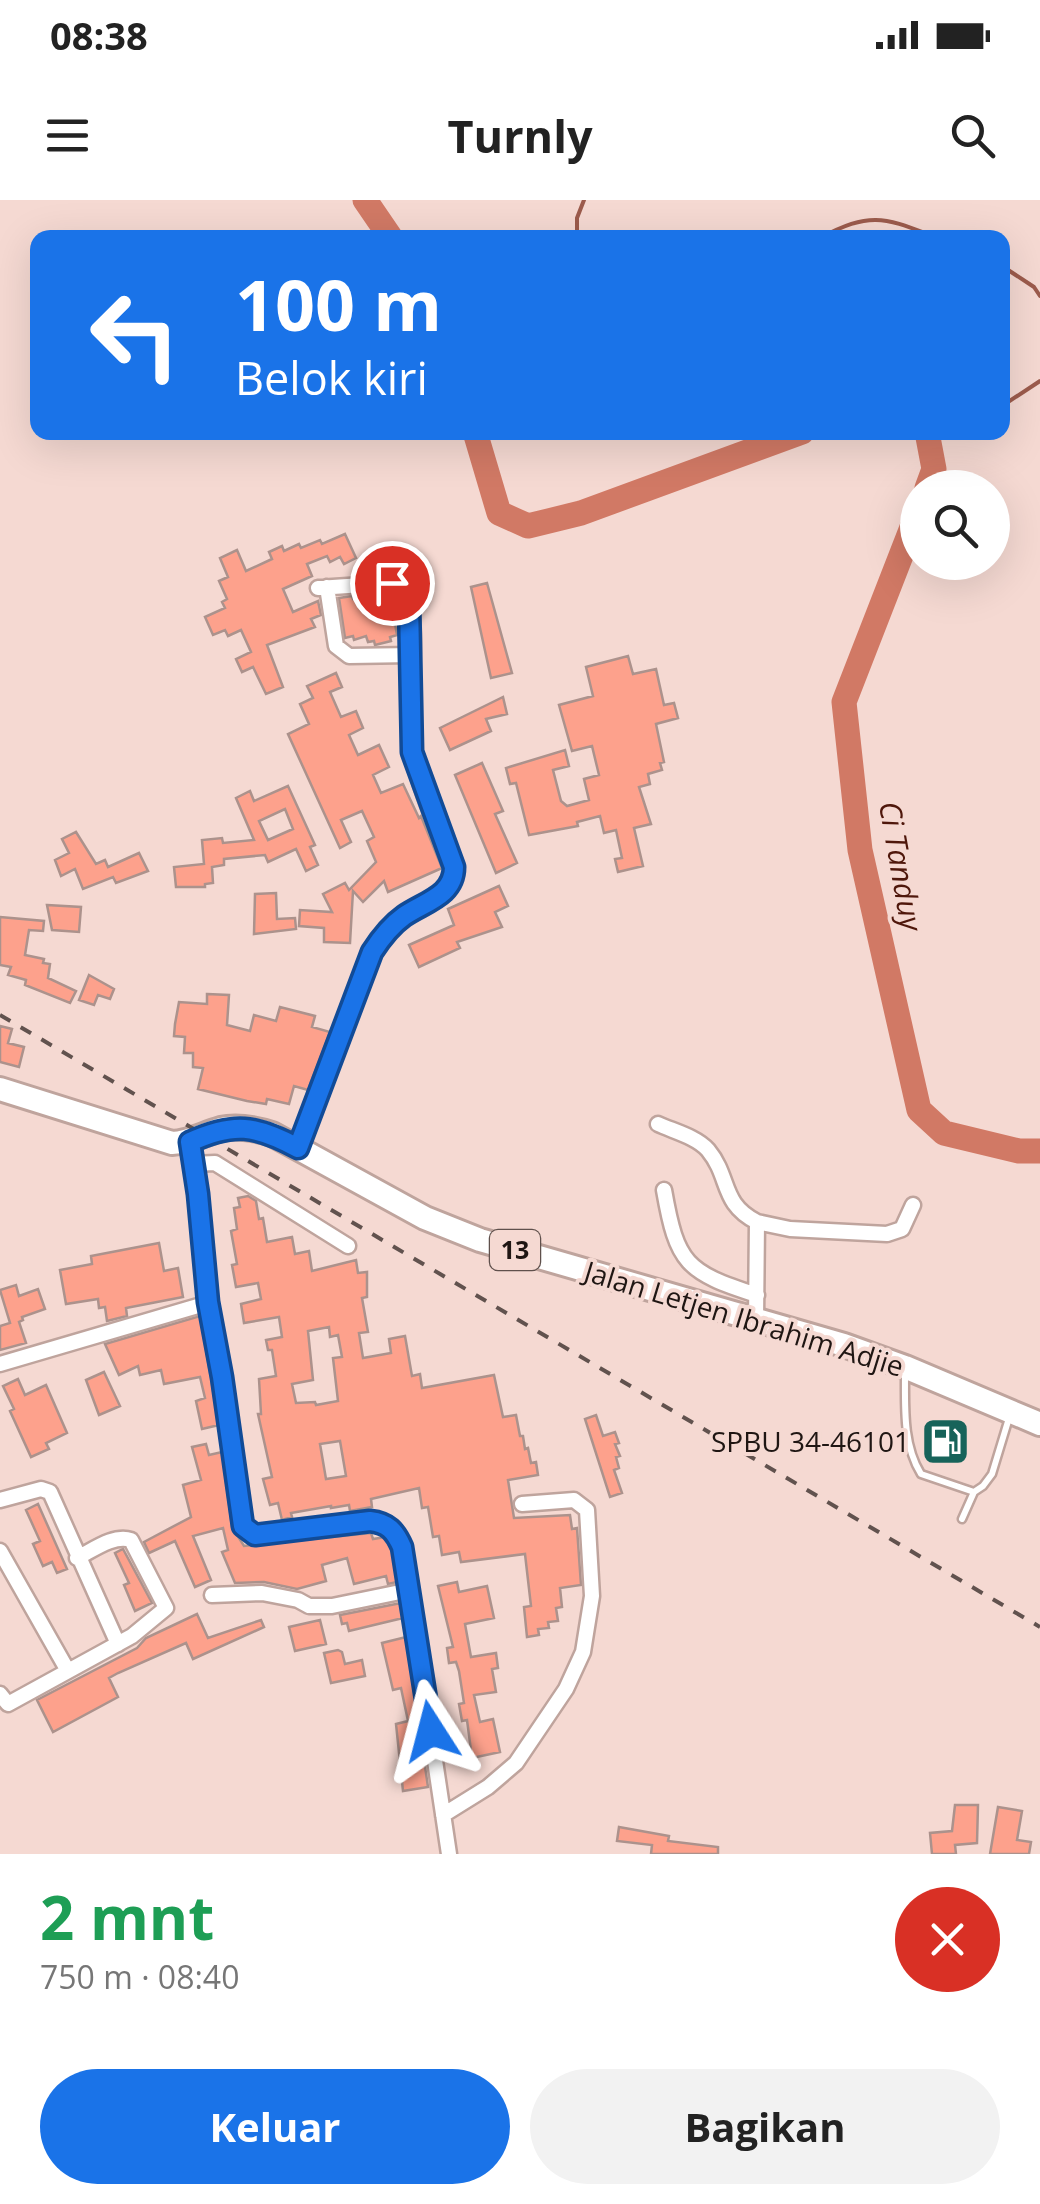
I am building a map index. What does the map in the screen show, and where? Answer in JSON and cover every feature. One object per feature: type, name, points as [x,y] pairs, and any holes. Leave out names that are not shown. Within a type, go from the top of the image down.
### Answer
[{"type":"highway","name":"Jalan Letjen Ibrahim Adjie","points":[[0,1088],[192,1153],[224,1128],[252,1128],[298,1148],[425,1218],[480,1240],[904,1367],[1040,1424]]},
{"type":"street","points":[[298,1148],[372,952],[385,932],[444,892],[454,877],[454,867],[412,752],[412,655],[409,603],[402,588],[392,583],[322,587],[336,646],[342,654],[412,655]]},
{"type":"street","points":[[658,1124],[707,1149],[731,1202],[740,1214],[757,1222],[790,1229],[887,1234],[902,1229],[913,1205]]},
{"type":"street","points":[[192,1153],[348,1246]]},
{"type":"street","points":[[192,1153],[208,1302],[243,1526],[255,1535],[370,1521],[393,1530],[402,1547],[410,1590],[448,1854]]},
{"type":"street","points":[[664,1190],[671,1229],[687,1263],[715,1281],[757,1295]]},
{"type":"street","points":[[756,1320],[757,1222]]},
{"type":"street","points":[[0,1364],[208,1302]]},
{"type":"street","points":[[0,1500],[41,1489],[50,1492],[118,1644]]},
{"type":"street","points":[[444,1815],[488,1787],[516,1763],[566,1689],[584,1652],[592,1596],[587,1510],[574,1500],[522,1504]]},
{"type":"street","points":[[0,1694],[8,1704],[118,1644],[166,1608],[131,1540],[116,1538],[77,1558]]},
{"type":"street","points":[[0,1550],[68,1671]]},
{"type":"street","points":[[212,1596],[262,1593],[298,1600],[308,1606],[332,1606],[410,1590]]},
{"type":"lane","points":[[904,1367],[906,1427],[913,1462],[920,1474],[974,1492]]},
{"type":"lane","points":[[962,1519],[974,1492],[992,1474],[1011,1412]]},
{"type":"building","points":[[345,534],[356,558],[344,564],[340,557],[330,562],[327,556],[307,564],[312,576],[283,589],[293,612],[318,601],[321,615],[311,619],[315,627],[267,645],[283,687],[266,694],[253,667],[242,672],[236,659],[251,652],[241,630],[228,636],[225,630],[213,635],[205,617],[225,608],[222,602],[227,599],[219,581],[228,577],[220,558],[237,550],[246,571],[272,559],[269,552],[282,546],[284,551],[320,540],[322,544]]},
{"type":"building","points":[[487,583],[512,673],[491,678],[471,587]]},
{"type":"building","points":[[390,595],[397,635],[390,637],[391,641],[375,645],[366,636],[345,638],[339,598]]},
{"type":"building","points":[[628,656],[633,674],[656,669],[664,705],[674,703],[678,718],[656,724],[664,762],[660,763],[662,770],[648,774],[650,784],[639,787],[651,824],[634,828],[643,866],[618,872],[615,859],[622,858],[616,830],[604,833],[600,816],[577,822],[578,826],[529,835],[516,783],[510,784],[506,768],[565,750],[569,766],[553,770],[561,801],[567,806],[589,800],[584,779],[599,775],[592,746],[572,751],[559,705],[593,696],[586,667]]},
{"type":"building","points":[[336,673],[342,687],[330,692],[341,717],[356,711],[363,728],[349,735],[358,755],[379,745],[389,767],[373,775],[381,793],[403,784],[442,868],[388,892],[384,881],[363,902],[353,891],[350,943],[324,942],[324,928],[299,926],[300,910],[332,912],[323,894],[345,883],[349,890],[376,862],[367,841],[374,837],[362,811],[341,820],[351,842],[340,848],[288,734],[309,724],[300,704],[313,698],[307,686]]},
{"type":"building","points":[[503,697],[507,714],[486,719],[491,731],[450,750],[440,728]]},
{"type":"building","points":[[482,763],[503,811],[495,814],[517,863],[496,873],[455,775]]},
{"type":"building","points":[[288,786],[315,845],[310,847],[318,865],[306,871],[296,849],[268,862],[265,855],[224,859],[224,865],[212,867],[213,883],[205,887],[176,887],[174,867],[204,864],[202,840],[254,840],[236,798],[250,791],[254,801]],"holes":[[[285,809],[293,829],[268,840],[259,821]]]},
{"type":"building","points":[[76,832],[96,864],[105,860],[108,867],[139,853],[148,871],[116,883],[113,877],[83,889],[75,869],[61,876],[55,860],[69,853],[62,839]]},
{"type":"building","points":[[499,886],[508,906],[495,912],[502,927],[457,942],[460,948],[419,967],[409,945],[454,925],[448,909]]},
{"type":"building","points":[[276,893],[277,919],[295,918],[296,929],[254,934],[255,894]]},
{"type":"building","points":[[47,905],[81,907],[79,932],[52,930]]},
{"type":"building","points":[[0,917],[44,921],[43,931],[29,930],[25,955],[44,959],[43,963],[50,964],[48,978],[76,991],[70,1003],[8,975],[11,967],[0,965]]},
{"type":"building","points":[[89,975],[114,989],[110,999],[98,995],[94,1005],[79,1000]]},
{"type":"building","points":[[207,994],[229,995],[227,1025],[250,1031],[254,1015],[276,1021],[280,1007],[315,1016],[312,1027],[330,1032],[308,1090],[294,1086],[289,1104],[267,1099],[266,1104],[198,1089],[203,1068],[193,1067],[193,1053],[184,1053],[185,1037],[174,1036],[175,1024],[179,1002],[207,1004]]},
{"type":"building","points":[[0,1026],[12,1029],[8,1043],[24,1047],[19,1067],[0,1062]]},
{"type":"building","points":[[248,1196],[256,1201],[267,1242],[292,1237],[295,1254],[309,1251],[312,1271],[356,1260],[358,1273],[367,1272],[367,1297],[362,1298],[368,1332],[359,1333],[363,1358],[391,1353],[389,1339],[405,1336],[412,1376],[420,1374],[422,1388],[494,1375],[503,1417],[516,1415],[520,1436],[531,1463],[536,1462],[538,1475],[508,1480],[514,1518],[570,1515],[572,1529],[577,1528],[581,1585],[560,1588],[562,1607],[556,1608],[558,1621],[548,1622],[549,1628],[538,1629],[539,1635],[527,1637],[524,1607],[531,1606],[525,1554],[461,1562],[459,1552],[442,1555],[439,1536],[433,1537],[428,1507],[422,1508],[419,1488],[371,1499],[372,1507],[350,1511],[349,1505],[331,1506],[291,1513],[292,1517],[282,1520],[278,1503],[270,1505],[263,1479],[272,1477],[258,1414],[259,1379],[276,1376],[272,1350],[268,1350],[266,1340],[282,1337],[279,1317],[244,1323],[241,1304],[261,1299],[258,1283],[236,1287],[232,1265],[237,1264],[231,1231],[237,1229],[234,1208],[240,1207],[238,1198]],"holes":[[[329,1327],[330,1337],[338,1335],[342,1357],[333,1358],[338,1401],[296,1403],[292,1384],[313,1380],[308,1331]],[[340,1441],[346,1476],[326,1479],[320,1444]]]},
{"type":"building","points":[[159,1243],[164,1271],[178,1268],[183,1297],[126,1308],[127,1316],[107,1321],[105,1307],[99,1308],[98,1299],[66,1304],[60,1270],[92,1264],[91,1256]]},
{"type":"building","points":[[16,1285],[19,1296],[38,1289],[45,1309],[22,1317],[19,1322],[26,1343],[0,1350],[0,1326],[10,1323],[0,1290]]},
{"type":"building","points":[[200,1316],[219,1425],[202,1429],[196,1401],[205,1398],[200,1377],[164,1384],[161,1370],[140,1375],[138,1366],[119,1375],[105,1344]]},
{"type":"building","points":[[104,1372],[120,1406],[99,1415],[86,1380]]},
{"type":"building","points":[[18,1379],[25,1395],[46,1385],[67,1433],[46,1443],[49,1449],[31,1457],[3,1386]]},
{"type":"building","points":[[596,1415],[603,1436],[615,1432],[619,1443],[615,1444],[619,1468],[614,1470],[622,1493],[610,1497],[585,1419]]},
{"type":"building","points":[[206,1444],[209,1455],[222,1452],[232,1527],[244,1546],[371,1533],[373,1539],[385,1537],[392,1549],[397,1582],[388,1584],[386,1576],[354,1584],[347,1558],[322,1565],[326,1581],[297,1589],[264,1582],[235,1583],[222,1552],[228,1550],[223,1528],[193,1536],[211,1580],[195,1587],[175,1541],[149,1553],[144,1542],[191,1517],[183,1485],[201,1480],[192,1447]]},
{"type":"building","points":[[38,1504],[67,1569],[57,1573],[52,1562],[43,1566],[33,1544],[40,1541],[26,1510]]},
{"type":"building","points":[[123,1549],[152,1603],[135,1611],[124,1585],[129,1583],[115,1553]]},
{"type":"building","points":[[457,1582],[459,1592],[487,1586],[494,1618],[465,1624],[471,1657],[496,1653],[498,1668],[492,1669],[496,1692],[474,1695],[480,1722],[493,1719],[500,1752],[472,1758],[467,1720],[462,1721],[459,1704],[464,1703],[459,1671],[456,1662],[449,1663],[447,1648],[453,1647],[438,1586]]},
{"type":"building","points":[[401,1603],[403,1618],[349,1631],[347,1623],[342,1624],[340,1615]]},
{"type":"building","points":[[197,1614],[208,1638],[261,1620],[264,1627],[193,1659],[186,1643],[118,1673],[109,1678],[118,1697],[53,1732],[37,1700],[137,1648],[146,1638]]},
{"type":"building","points":[[320,1620],[326,1644],[295,1651],[289,1627]]},
{"type":"building","points":[[406,1637],[428,1787],[403,1791],[396,1724],[408,1721],[401,1688],[393,1690],[382,1643]]},
{"type":"building","points":[[338,1650],[345,1664],[362,1660],[365,1676],[331,1683],[324,1653]]},
{"type":"building","points":[[955,1805],[978,1805],[977,1843],[955,1845],[956,1854],[932,1854],[930,1833],[952,1831]]},
{"type":"building","points":[[998,1807],[1022,1811],[1017,1840],[1031,1842],[1029,1854],[990,1854]]},
{"type":"building","points":[[619,1827],[669,1836],[668,1841],[718,1847],[718,1854],[651,1854],[652,1845],[617,1841]]},
{"type":"waterway","name":"Ci Tanduy","points":[[365,200],[386,230]]},
{"type":"waterway","points":[[577,230],[584,200]]},
{"type":"waterway","points":[[836,230],[867,220],[916,230]]},
{"type":"waterway","points":[[1010,271],[1034,287],[1040,296]]},
{"type":"waterway","points":[[1010,401],[1040,381]]},
{"type":"waterway","name":"Ci Tanduy","points":[[477,440],[499,513],[528,526],[581,513],[780,440]]},
{"type":"waterway","name":"Ci Tanduy","points":[[929,440],[934,470]]},
{"type":"waterway","name":"Ci Tanduy","points":[[900,558],[844,702],[860,850],[919,1110],[944,1133],[1019,1151],[1040,1151]]},
{"type":"railway","points":[[0,1015],[1040,1627]]},
{"type":"place","name":"SPBU 34-46101","points":[[945,1442]]},
{"type":"route","points":[[392,583],[402,588],[409,603],[412,752],[421,786],[454,867],[454,877],[444,892],[385,932],[372,952],[298,1148],[252,1128],[224,1128],[190,1142],[208,1302],[243,1526],[255,1535],[370,1521],[393,1530],[402,1547],[431,1731]]}]
